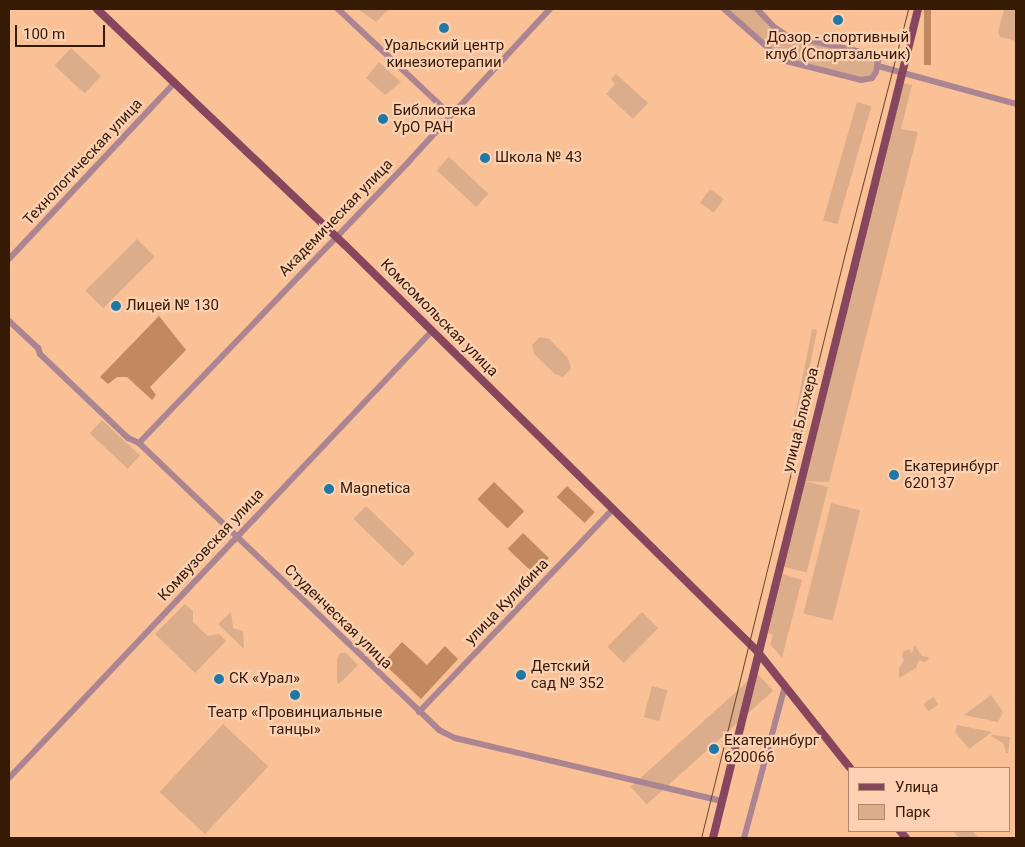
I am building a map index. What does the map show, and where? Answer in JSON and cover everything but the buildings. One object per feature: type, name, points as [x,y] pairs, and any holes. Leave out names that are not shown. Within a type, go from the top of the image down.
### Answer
[{"type":"main road","name":"Комсомольская улица","points":[[97,9],[336,236],[757,651],[849,767]]},
{"type":"main road","name":"улица Блюхера","points":[[712,838],[918,9]]},
{"type":"street","points":[[338,9],[451,115]]},
{"type":"street","name":"Академическая улица","points":[[139,443],[550,9]]},
{"type":"street","points":[[724,9],[782,60],[861,80],[872,78],[878,66],[878,61],[870,54],[781,32],[757,9]]},
{"type":"street","points":[[878,66],[901,74],[1016,104]]},
{"type":"street","name":"Технологическая улица","points":[[9,259],[175,82]]},
{"type":"street","name":"Студенческая улица","points":[[9,321],[38,348],[40,354],[128,438],[139,443],[439,730],[455,738],[722,802]]},
{"type":"street","name":"Комвузовская улица","points":[[9,778],[432,331]]},
{"type":"street","name":"улица Кулибина","points":[[419,712],[613,509]]},
{"type":"street","points":[[744,838],[785,686]]},
{"type":"green space","points":[[358,9],[389,9],[376,22]]},
{"type":"green space","points":[[724,9],[757,9],[781,32],[870,54],[878,66],[867,80],[789,63]]},
{"type":"green space","points":[[1004,9],[1016,9],[1016,41],[1000,37],[998,32]]},
{"type":"green space","points":[[71,48],[101,76],[85,94],[55,66]]},
{"type":"green space","points":[[379,62],[401,82],[385,95],[366,78]]},
{"type":"green space","points":[[616,74],[648,103],[633,119],[606,94],[620,79],[615,84],[611,79]]},
{"type":"green space","points":[[899,82],[912,85],[901,129],[918,132],[829,482],[800,481]]},
{"type":"green space","points":[[857,102],[871,106],[838,224],[823,220]]},
{"type":"green space","points":[[449,157],[488,194],[476,207],[437,170]]},
{"type":"green space","points":[[710,189],[724,199],[714,213],[700,203]]},
{"type":"green space","points":[[137,239],[155,257],[103,308],[85,291]]},
{"type":"green space","points":[[812,329],[817,330],[793,454],[788,453]]},
{"type":"green space","points":[[540,337],[549,339],[568,358],[571,369],[563,377],[555,374],[534,354],[532,345]]},
{"type":"green space","points":[[102,420],[140,455],[128,469],[90,433]]},
{"type":"green space","points":[[799,480],[828,487],[807,572],[778,565]]},
{"type":"green space","points":[[831,503],[860,510],[833,621],[803,614]]},
{"type":"green space","points":[[366,506],[415,553],[402,566],[353,519]]},
{"type":"green space","points":[[783,574],[802,580],[782,658],[770,644],[773,635],[768,633]]},
{"type":"green space","points":[[185,604],[193,611],[193,622],[208,636],[219,634],[226,641],[195,673],[155,634]]},
{"type":"green space","points":[[231,612],[233,628],[243,631],[244,649],[218,624]]},
{"type":"green space","points":[[642,612],[658,628],[624,663],[607,647]]},
{"type":"green space","points":[[915,645],[922,656],[929,659],[925,662],[919,660],[916,668],[899,678],[899,668],[904,660],[902,657],[903,652],[909,649],[912,653]]},
{"type":"green space","points":[[340,653],[346,653],[358,665],[339,684],[337,682],[337,659]]},
{"type":"green space","points":[[757,673],[773,691],[647,805],[631,787]]},
{"type":"green space","points":[[652,686],[667,690],[659,721],[644,717]]},
{"type":"green space","points":[[991,695],[1003,712],[998,722],[964,715]]},
{"type":"green space","points":[[933,697],[938,704],[929,711],[923,704]]},
{"type":"green space","points":[[223,724],[268,766],[205,834],[160,792]]},
{"type":"green space","points":[[957,725],[992,732],[969,749],[955,732]]},
{"type":"green space","points":[[991,736],[1010,737],[1008,753],[1006,753],[1003,743]]},
{"type":"green space","points":[[954,832],[973,832],[979,838],[959,838]]},
{"type":"shaded area","points":[[924,9],[931,9],[931,65],[924,65]]},
{"type":"shaded area","points":[[159,316],[186,350],[150,387],[156,395],[152,400],[127,377],[117,377],[108,384],[100,377]]},
{"type":"shaded area","points":[[494,482],[524,511],[508,528],[477,499]]},
{"type":"shaded area","points":[[567,486],[595,512],[585,523],[557,497]]},
{"type":"shaded area","points":[[523,533],[549,558],[534,574],[508,549]]},
{"type":"shaded area","points":[[402,642],[427,665],[445,646],[458,659],[421,699],[383,663]]},
{"type":"tram line","points":[[701,838],[845,253],[908,9]]},
{"type":"place","name":"Дозор - спортивный клуб (Спортзальчик)","points":[[838,20]]},
{"type":"place","name":"Уральский центр кинезиотерапии","points":[[444,28]]},
{"type":"place","name":"Библиотека УрО РАН","points":[[383,119]]},
{"type":"place","name":"Школа № 43","points":[[485,158]]},
{"type":"place","name":"Лицей № 130","points":[[116,306]]},
{"type":"place","name":"Екатеринбург 620137","points":[[894,475]]},
{"type":"place","name":"Magnetica","points":[[329,489]]},
{"type":"place","name":"Детский сад № 352","points":[[521,675]]},
{"type":"place","name":"СК «Урал»","points":[[219,679]]},
{"type":"place","name":"Театр «Провинциальные танцы»","points":[[295,695]]},
{"type":"place","name":"Екатеринбург 620066","points":[[714,749]]}]
